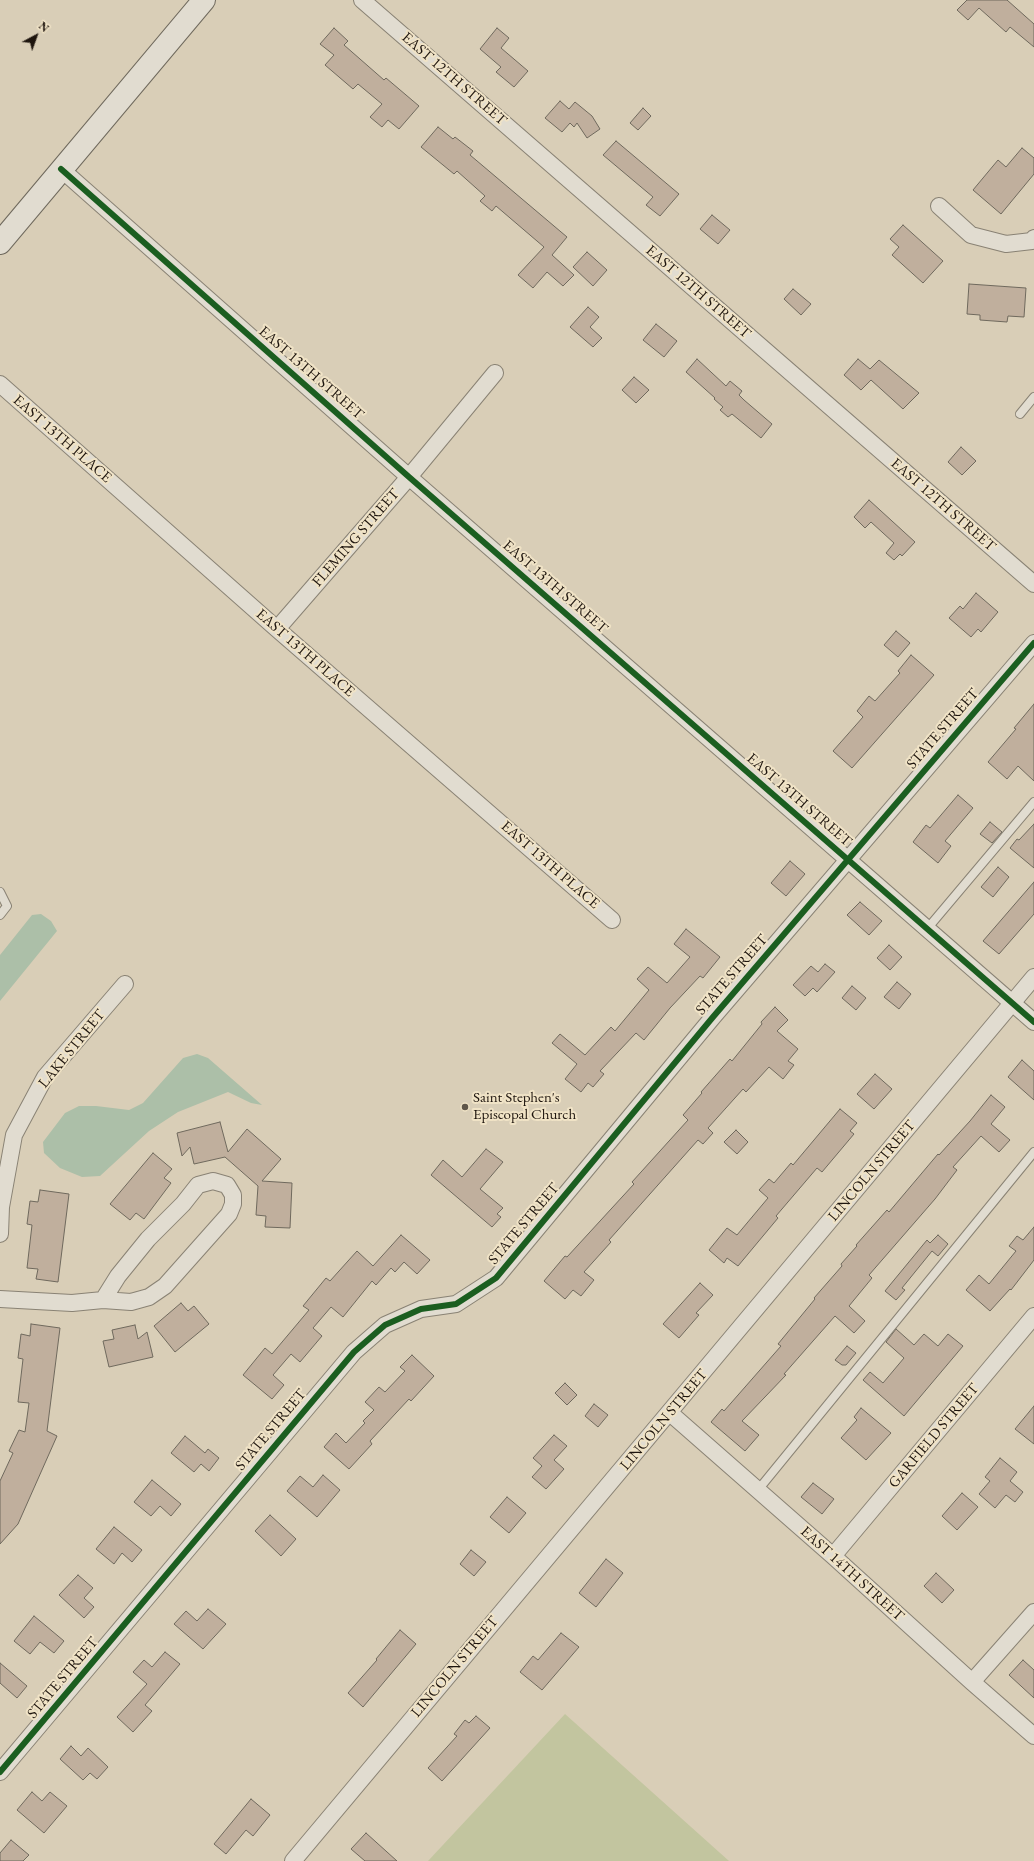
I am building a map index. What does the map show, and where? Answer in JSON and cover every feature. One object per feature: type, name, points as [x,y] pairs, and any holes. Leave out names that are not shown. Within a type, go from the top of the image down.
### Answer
[{"type":"main road","points":[[0,242],[204,0]]},
{"type":"street","name":"EAST 12TH STREET","points":[[362,0],[1034,584]]},
{"type":"street","name":"EAST 13TH STREET","points":[[61,169],[409,477],[1034,1022]]},
{"type":"street","points":[[939,206],[971,235],[1006,244],[1033,240]]},
{"type":"street","name":"FLEMING STREET","points":[[277,628],[409,477],[495,373]]},
{"type":"street","name":"EAST 13TH PLACE","points":[[0,384],[612,920]]},
{"type":"street","name":"STATE STREET","points":[[0,1772],[354,1352],[385,1325],[421,1309],[456,1304],[496,1278],[713,1017],[1034,643]]},
{"type":"street","name":"LINCOLN STREET","points":[[292,1861],[670,1413],[1034,977]]},
{"type":"street","name":"LAKE STREET","points":[[0,1234],[1,1207],[14,1135],[45,1077],[125,984]]},
{"type":"street","points":[[0,1298],[72,1303],[103,1300],[130,1302],[149,1297],[164,1286],[229,1214],[233,1204],[233,1195],[227,1185],[213,1181],[198,1185],[183,1204],[148,1239],[118,1276],[103,1300]]},
{"type":"street","name":"GARFIELD STREET","points":[[834,1556],[1034,1316]]},
{"type":"street","name":"EAST 14TH STREET","points":[[670,1413],[834,1556],[972,1682],[1034,1736]]},
{"type":"street","points":[[972,1682],[1034,1612]]},
{"type":"lane","points":[[1020,414],[1034,397]]},
{"type":"lane","points":[[926,929],[1034,802]]},
{"type":"lane","points":[[0,892],[7,906],[0,915]]},
{"type":"lane","points":[[758,1490],[1034,1152]]},
{"type":"shaded area","points":[[41,914],[51,921],[57,931],[0,1001],[0,955],[32,915]]},
{"type":"shaded area","points":[[197,1054],[208,1058],[262,1105],[251,1103],[228,1092],[178,1112],[149,1131],[100,1176],[82,1177],[60,1168],[44,1153],[43,1142],[65,1113],[79,1106],[96,1106],[129,1110],[143,1103],[183,1058]]},
{"type":"shaded area","points":[[565,1714],[729,1861],[428,1861]]},
{"type":"building","points":[[967,0],[1007,0],[1034,24],[1034,47],[1010,27],[1006,32],[979,8],[968,20],[957,10]]},
{"type":"building","points":[[334,28],[348,41],[344,45],[384,80],[386,78],[419,106],[399,129],[388,120],[382,127],[370,117],[382,104],[358,84],[353,89],[325,65],[334,55],[320,44]]},
{"type":"building","points":[[497,28],[509,38],[501,48],[528,71],[514,87],[496,72],[501,67],[480,49]]},
{"type":"building","points":[[560,101],[569,109],[575,102],[592,116],[600,129],[587,138],[577,123],[574,127],[570,123],[562,132],[545,118]]},
{"type":"building","points":[[643,108],[651,116],[638,130],[630,123]]},
{"type":"building","points":[[438,127],[453,139],[455,137],[473,151],[470,155],[567,237],[552,255],[574,275],[563,286],[547,272],[533,288],[518,275],[544,247],[496,206],[492,211],[480,201],[485,196],[457,171],[454,174],[421,147]]},
{"type":"building","points":[[616,141],[679,194],[660,216],[646,205],[653,197],[603,155]]},
{"type":"building","points":[[1022,148],[1034,158],[1034,174],[1001,214],[973,190],[998,160],[1006,167]]},
{"type":"building","points":[[712,215],[730,230],[718,244],[700,229]]},
{"type":"building","points":[[903,225],[943,261],[923,283],[892,255],[899,247],[890,239]]},
{"type":"building","points":[[587,252],[607,270],[593,286],[573,267]]},
{"type":"building","points":[[969,284],[1026,288],[1024,317],[1008,316],[1007,322],[980,320],[980,315],[967,314]]},
{"type":"building","points":[[793,289],[811,304],[801,315],[784,299]]},
{"type":"building","points":[[588,307],[599,317],[590,327],[602,338],[593,347],[570,327]]},
{"type":"building","points":[[656,324],[677,341],[664,357],[643,340]]},
{"type":"building","points":[[697,359],[726,386],[730,381],[742,391],[739,395],[772,424],[761,438],[732,414],[728,417],[720,410],[723,407],[714,399],[715,398],[686,372]]},
{"type":"building","points":[[858,359],[870,369],[879,360],[919,393],[903,409],[871,380],[861,390],[844,375]]},
{"type":"building","points":[[634,377],[649,390],[636,403],[622,390]]},
{"type":"building","points":[[961,447],[976,461],[962,475],[948,462]]},
{"type":"building","points":[[869,500],[915,542],[902,556],[900,554],[894,560],[886,553],[894,543],[871,522],[865,528],[854,517]]},
{"type":"building","points":[[976,593],[998,612],[981,632],[978,629],[971,637],[949,618],[960,606],[963,609]]},
{"type":"building","points":[[896,631],[910,643],[898,657],[884,645]]},
{"type":"building","points":[[911,655],[934,675],[852,768],[833,751],[863,717],[857,711],[869,696],[875,701],[900,673],[898,671]]},
{"type":"building","points":[[1034,704],[1034,781],[1018,766],[1007,779],[988,762],[1016,729],[1014,728]]},
{"type":"building","points":[[958,795],[973,808],[945,841],[951,846],[938,863],[913,842],[926,825],[930,828]]},
{"type":"building","points":[[990,822],[1002,832],[992,843],[980,834]]},
{"type":"building","points":[[1034,824],[1034,868],[1010,848],[1017,839],[1019,840]]},
{"type":"building","points":[[790,861],[805,874],[786,896],[771,883]]},
{"type":"building","points":[[998,867],[1009,877],[993,897],[981,887]]},
{"type":"building","points":[[1034,882],[1034,914],[999,954],[983,941]]},
{"type":"building","points":[[860,902],[882,921],[869,935],[847,915]]},
{"type":"building","points":[[686,929],[720,957],[703,978],[700,976],[670,1008],[644,1040],[636,1033],[600,1071],[604,1074],[593,1087],[588,1083],[581,1092],[565,1079],[577,1064],[552,1043],[560,1034],[585,1055],[611,1027],[615,1031],[649,990],[637,979],[648,967],[667,983],[690,957],[674,944]]},
{"type":"building","points":[[889,945],[902,957],[890,970],[877,958]]},
{"type":"building","points":[[825,964],[835,972],[817,992],[813,988],[805,996],[793,985],[811,966],[818,972]]},
{"type":"building","points":[[897,982],[911,994],[899,1009],[884,997]]},
{"type":"building","points":[[852,986],[866,998],[856,1010],[842,998]]},
{"type":"building","points":[[775,1007],[788,1020],[777,1031],[798,1049],[788,1061],[794,1065],[783,1079],[769,1067],[746,1092],[743,1089],[708,1128],[713,1133],[703,1144],[698,1140],[609,1240],[611,1242],[584,1272],[594,1280],[581,1296],[573,1290],[565,1299],[544,1281],[565,1256],[567,1257],[634,1184],[632,1182],[688,1120],[683,1115],[730,1059],[732,1061],[762,1024],[761,1022]]},
{"type":"building","points":[[1022,1060],[1034,1071],[1034,1100],[1008,1077]]},
{"type":"building","points":[[875,1074],[892,1089],[874,1109],[857,1094]]},
{"type":"building","points":[[991,1095],[1005,1107],[991,1124],[1010,1140],[999,1152],[981,1136],[953,1167],[957,1170],[935,1199],[869,1275],[872,1278],[849,1306],[865,1321],[854,1333],[835,1316],[784,1374],[786,1375],[742,1421],[759,1435],[745,1451],[711,1422],[722,1409],[724,1411],[781,1346],[778,1344],[815,1299],[814,1298],[842,1266],[841,1264],[857,1246],[856,1245],[887,1210],[889,1212],[938,1154],[939,1155],[970,1121]]},
{"type":"building","points":[[840,1109],[857,1123],[850,1131],[854,1134],[822,1172],[817,1168],[776,1216],[778,1218],[738,1266],[727,1258],[724,1263],[709,1250],[727,1228],[737,1235],[768,1198],[759,1190],[769,1179],[774,1183],[791,1163],[793,1165]]},
{"type":"building","points":[[220,1122],[228,1152],[247,1129],[281,1159],[262,1181],[292,1183],[290,1228],[265,1227],[266,1216],[256,1215],[258,1186],[225,1157],[194,1164],[190,1147],[182,1156],[177,1133]]},
{"type":"building","points":[[736,1130],[748,1142],[737,1154],[724,1142]]},
{"type":"building","points":[[486,1149],[503,1162],[480,1189],[503,1208],[497,1214],[501,1217],[492,1227],[431,1175],[443,1160],[462,1177]]},
{"type":"building","points":[[153,1153],[172,1169],[164,1178],[171,1183],[144,1219],[136,1213],[130,1220],[110,1204]]},
{"type":"building","points":[[40,1190],[69,1194],[58,1282],[36,1279],[38,1269],[27,1268],[32,1225],[27,1224],[30,1201],[38,1202]]},
{"type":"building","points":[[1034,1227],[1034,1260],[1011,1290],[1010,1289],[990,1311],[966,1290],[979,1275],[989,1284],[1016,1251],[1009,1246],[1017,1236],[1023,1240]]},
{"type":"building","points":[[401,1235],[430,1260],[417,1274],[404,1262],[395,1272],[391,1268],[376,1285],[372,1281],[343,1317],[331,1307],[313,1328],[322,1336],[300,1362],[291,1354],[273,1375],[284,1385],[272,1399],[243,1375],[265,1348],[272,1354],[309,1310],[303,1306],[326,1278],[330,1281],[357,1251],[373,1266]]},
{"type":"building","points":[[938,1235],[948,1244],[938,1256],[932,1251],[902,1288],[905,1290],[896,1300],[885,1291],[927,1240],[930,1243]]},
{"type":"building","points":[[700,1283],[713,1295],[696,1313],[699,1315],[679,1338],[663,1324]]},
{"type":"building","points":[[181,1303],[188,1311],[194,1306],[209,1324],[175,1352],[154,1326]]},
{"type":"building","points":[[31,1324],[60,1328],[47,1431],[57,1436],[18,1524],[0,1544],[0,1481],[13,1453],[9,1451],[19,1430],[25,1432],[29,1403],[18,1402],[23,1359],[18,1358],[21,1334],[30,1336]]},
{"type":"building","points":[[135,1325],[138,1339],[147,1332],[153,1357],[109,1367],[103,1341],[114,1339],[112,1330]]},
{"type":"building","points":[[896,1329],[914,1345],[924,1334],[938,1346],[948,1334],[963,1346],[904,1416],[863,1380],[870,1372],[883,1383],[904,1358],[886,1342]]},
{"type":"building","points":[[847,1346],[856,1353],[846,1365],[842,1365],[835,1360]]},
{"type":"building","points":[[412,1355],[434,1376],[411,1401],[409,1399],[370,1441],[372,1444],[349,1469],[324,1447],[336,1433],[346,1443],[365,1423],[363,1421],[374,1410],[365,1402],[379,1387],[385,1392],[405,1371],[400,1367]]},
{"type":"building","points":[[565,1383],[577,1395],[567,1405],[555,1393]]},
{"type":"building","points":[[594,1404],[608,1415],[598,1427],[585,1416]]},
{"type":"building","points":[[1034,1406],[1034,1444],[1015,1429]]},
{"type":"building","points":[[861,1408],[891,1433],[866,1460],[841,1438],[857,1420],[854,1417]]},
{"type":"building","points":[[554,1435],[567,1446],[554,1460],[564,1469],[546,1489],[532,1477],[542,1466],[533,1458]]},
{"type":"building","points":[[185,1436],[205,1453],[208,1449],[219,1458],[209,1471],[201,1464],[194,1472],[171,1453]]},
{"type":"building","points":[[1000,1458],[1017,1472],[1010,1481],[1023,1492],[1015,1502],[1006,1495],[995,1508],[979,1494],[990,1481],[985,1477]]},
{"type":"building","points":[[323,1475],[340,1490],[317,1517],[287,1491],[300,1476],[313,1487]]},
{"type":"building","points":[[152,1480],[181,1504],[171,1516],[160,1506],[151,1516],[134,1502]]},
{"type":"building","points":[[813,1483],[834,1499],[822,1514],[801,1497]]},
{"type":"building","points":[[962,1493],[978,1507],[957,1530],[942,1516]]},
{"type":"building","points":[[507,1497],[526,1513],[509,1533],[490,1517]]},
{"type":"building","points":[[270,1515],[296,1539],[281,1556],[255,1531]]},
{"type":"building","points":[[114,1527],[142,1550],[132,1562],[122,1553],[114,1564],[96,1549]]},
{"type":"building","points":[[471,1550],[486,1562],[474,1576],[460,1564]]},
{"type":"building","points":[[606,1559],[623,1573],[596,1607],[579,1593]]},
{"type":"building","points":[[936,1573],[954,1590],[942,1603],[924,1586]]},
{"type":"building","points":[[78,1575],[93,1588],[84,1598],[94,1607],[84,1618],[59,1595]]},
{"type":"building","points":[[208,1609],[226,1624],[203,1649],[174,1624],[186,1611],[197,1621]]},
{"type":"building","points":[[34,1616],[64,1641],[54,1653],[40,1642],[30,1654],[14,1641]]},
{"type":"building","points":[[400,1630],[416,1644],[363,1707],[348,1693],[377,1660],[376,1659]]},
{"type":"building","points":[[561,1633],[579,1647],[542,1690],[520,1672],[533,1656],[538,1660]]},
{"type":"building","points":[[165,1652],[180,1664],[145,1705],[152,1711],[133,1732],[117,1717],[147,1684],[133,1672],[144,1660],[152,1667]]},
{"type":"building","points":[[1023,1660],[1034,1670],[1034,1698],[1009,1675]]},
{"type":"building","points":[[0,1663],[27,1686],[17,1698],[0,1683]]},
{"type":"building","points":[[476,1716],[490,1728],[442,1781],[428,1768],[457,1736],[454,1734],[465,1720],[469,1723]]},
{"type":"building","points":[[71,1746],[81,1756],[88,1748],[108,1767],[97,1779],[90,1773],[83,1780],[60,1759]]},
{"type":"building","points":[[32,1792],[42,1801],[50,1792],[67,1806],[44,1833],[17,1810]]},
{"type":"building","points":[[251,1799],[270,1815],[253,1836],[246,1830],[226,1854],[214,1844]]},
{"type":"building","points":[[366,1833],[397,1861],[365,1861],[351,1849]]},
{"type":"building","points":[[11,1840],[29,1855],[23,1861],[0,1861],[0,1853]]},
{"type":"cycle path","points":[[61,169],[409,477],[1034,1022]]},
{"type":"cycle path","points":[[0,1772],[354,1352],[385,1325],[421,1309],[456,1304],[496,1278],[713,1017],[1034,643]]},
{"type":"place","name":"Saint Stephen's Episcopal Church","points":[[465,1107]]}]
